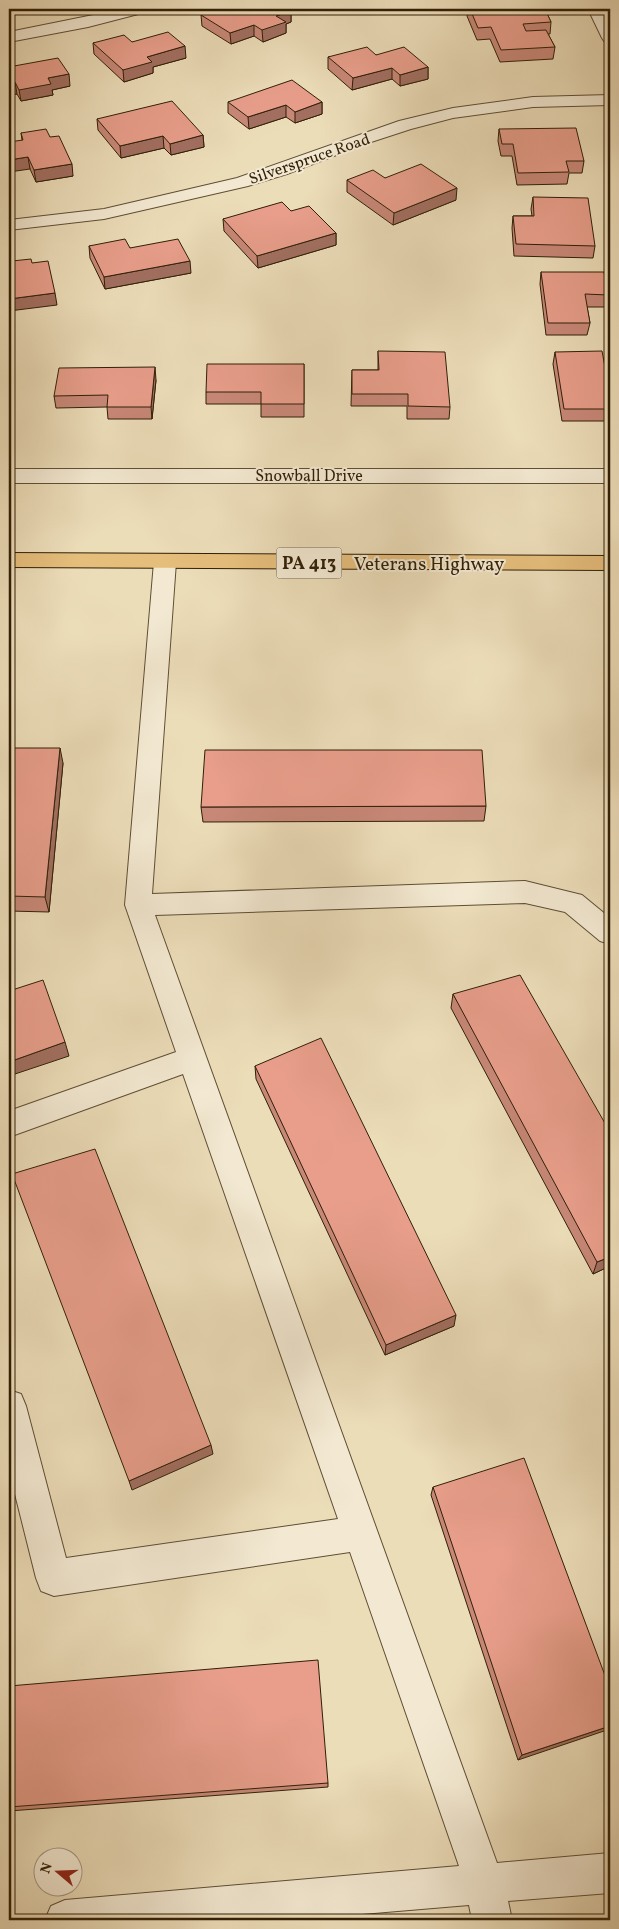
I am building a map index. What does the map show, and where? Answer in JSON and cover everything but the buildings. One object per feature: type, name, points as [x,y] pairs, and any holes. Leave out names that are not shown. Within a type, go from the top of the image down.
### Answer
[{"type":"main road","name":"Veterans Highway","points":[[9,560],[610,563]]},
{"type":"street","points":[[9,37],[88,22],[141,9]]},
{"type":"street","points":[[595,9],[610,38]]},
{"type":"street","name":"Silverspruce Road","points":[[9,224],[104,214],[242,182],[281,170],[358,140],[405,125],[453,113],[533,102],[610,100]]},
{"type":"street","name":"Snowball Drive","points":[[9,476],[610,476]]},
{"type":"street","points":[[165,562],[138,906],[361,1533],[489,1902]]},
{"type":"street","points":[[138,906],[525,892],[573,904],[610,933]]},
{"type":"street","points":[[9,1124],[192,1058]]},
{"type":"street","points":[[9,1406],[54,1578],[361,1533]]},
{"type":"street","points":[[65,1920],[489,1902],[610,1873]]}]
